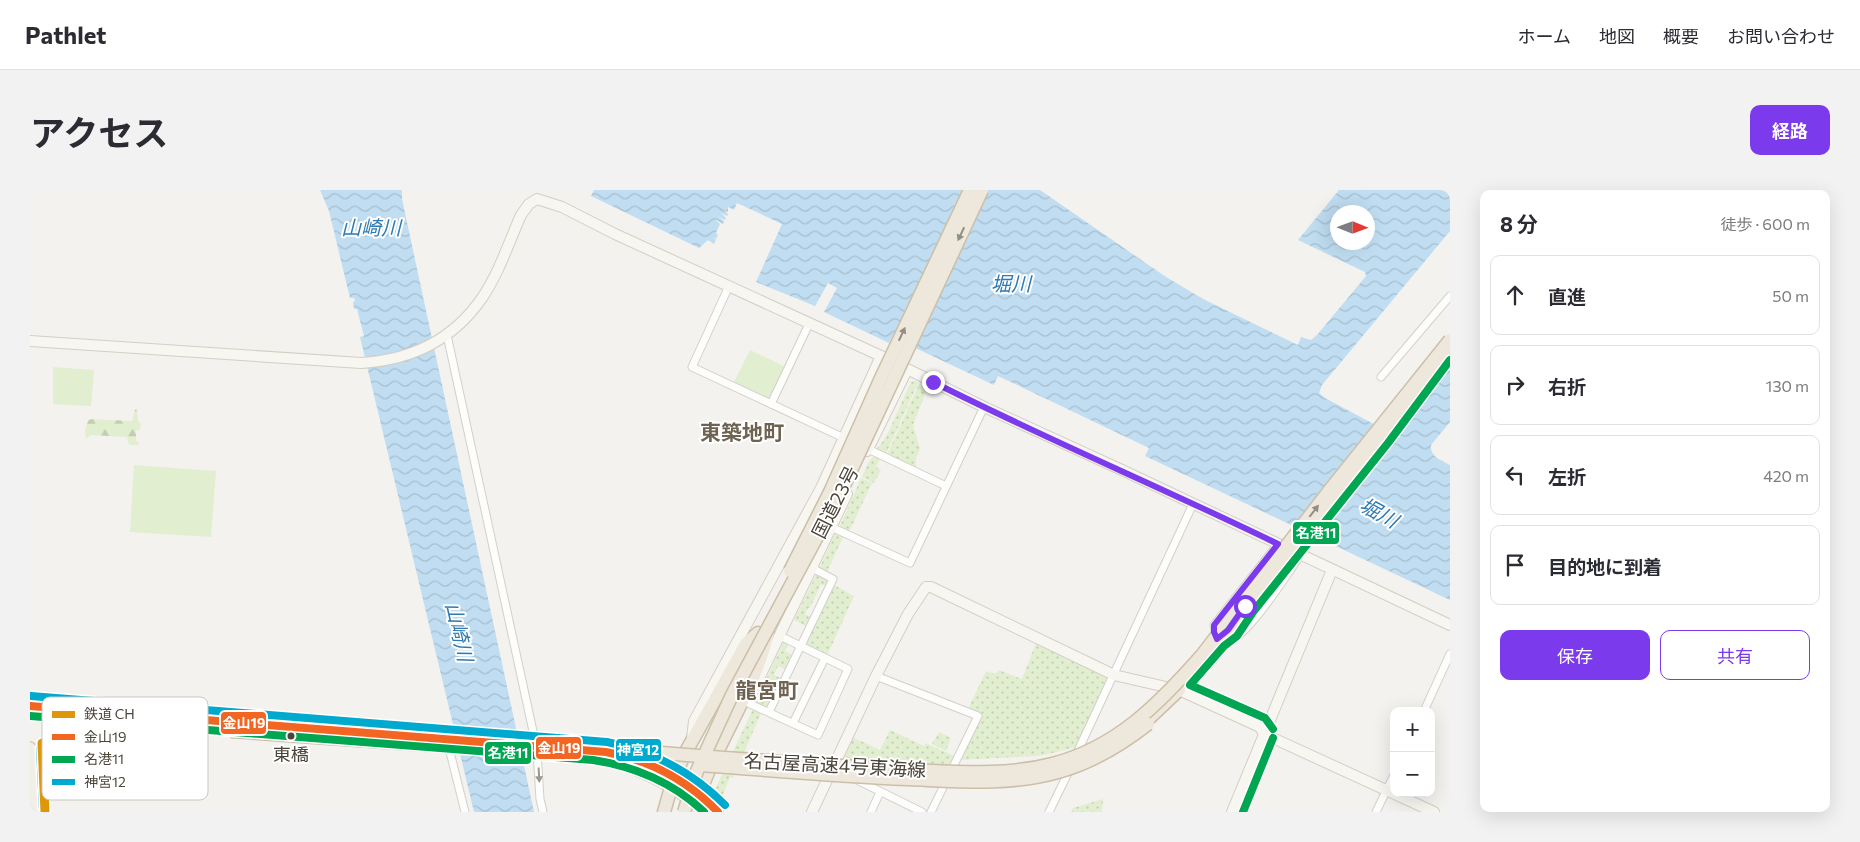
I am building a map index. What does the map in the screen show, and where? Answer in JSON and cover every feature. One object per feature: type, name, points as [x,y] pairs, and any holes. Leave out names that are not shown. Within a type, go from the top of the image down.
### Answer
[{"type":"highway","name":"国道23号","points":[[684,812],[697,771],[830,492],[881,378],[970,190]]},
{"type":"highway","name":"国道23号","points":[[676,812],[691,768],[707,730],[840,494],[982,190]]},
{"type":"highway","name":"名古屋高速4号東海線","points":[[208,719],[857,767],[980,772],[1032,768],[1079,755],[1103,744],[1156,706],[1202,655],[1328,492],[1450,342]]},
{"type":"highway","name":"名古屋高速4号東海線","points":[[208,728],[782,772],[981,782],[1008,781],[1043,776],[1075,767],[1117,746],[1146,725],[1202,669],[1450,355]]},
{"type":"highway","points":[[664,812],[673,781],[691,741],[746,644],[763,630]]},
{"type":"highway","points":[[698,806],[713,760],[762,658],[763,630]]},
{"type":"highway","points":[[782,772],[792,778],[990,790],[1044,784],[1069,777],[1090,765],[1177,690]]},
{"type":"highway","points":[[857,767],[868,763],[971,765],[1005,764],[1034,760],[1066,753],[1114,737],[1141,723]]},
{"type":"main road","points":[[30,748],[33,812]]},
{"type":"street","points":[[30,340],[361,363],[400,358],[421,350],[447,335],[469,315],[483,296],[521,214],[529,204],[537,199],[562,207],[614,234],[881,356],[984,407],[1450,625]]},
{"type":"street","points":[[729,286],[692,367],[868,447],[946,486]]},
{"type":"street","points":[[1381,377],[1450,296]]},
{"type":"street","points":[[771,404],[810,324]]},
{"type":"street","points":[[447,335],[534,748],[543,812]]},
{"type":"street","points":[[1432,368],[1450,342]]},
{"type":"street","points":[[691,741],[694,721],[821,488],[881,356]]},
{"type":"street","points":[[713,760],[726,748],[868,447],[907,370]]},
{"type":"street","points":[[831,527],[910,562],[984,407]]},
{"type":"street","points":[[1049,812],[1193,504]]},
{"type":"street","points":[[1278,544],[1214,625],[1214,632],[1220,640],[1228,643],[1248,627],[1301,555]]},
{"type":"street","points":[[769,712],[833,579],[812,568]]},
{"type":"street","points":[[1232,812],[1332,570]]},
{"type":"street","points":[[812,812],[876,676],[908,614],[926,587],[931,587],[1114,675],[1177,690],[1260,727],[1264,734],[1434,812]]},
{"type":"street","points":[[1177,690],[1220,640],[1245,606]]},
{"type":"street","points":[[748,702],[818,735],[848,669],[780,636]]},
{"type":"street","points":[[1426,707],[1450,654]]},
{"type":"street","points":[[793,723],[825,658]]},
{"type":"street","points":[[876,676],[978,716],[931,812]]},
{"type":"street","points":[[208,722],[451,742]]},
{"type":"street","points":[[208,726],[534,748],[590,755],[673,781],[698,806],[718,812]]},
{"type":"street","points":[[451,742],[465,812]]},
{"type":"street","points":[[833,768],[922,812]]},
{"type":"street","points":[[1376,812],[1390,783]]},
{"type":"street","points":[[871,812],[880,792]]},
{"type":"green space","points":[[750,350],[786,367],[769,401],[733,384]]},
{"type":"green space","points":[[53,367],[94,370],[91,406],[53,404]]},
{"type":"green space","points":[[915,381],[918,383],[886,454],[876,450],[886,437],[911,382]]},
{"type":"green space","points":[[919,384],[928,387],[913,425],[920,449],[916,458],[916,469],[887,455]]},
{"type":"green space","points":[[137,408],[138,421],[141,424],[140,430],[136,431],[138,445],[129,445],[127,437],[91,435],[86,439],[85,430],[88,420],[132,421]]},
{"type":"green space","points":[[874,456],[880,459],[876,467],[881,470],[874,483],[862,477],[869,461]]},
{"type":"green space","points":[[134,465],[216,471],[211,537],[130,532]]},
{"type":"green space","points":[[861,478],[872,483],[849,532],[839,528]]},
{"type":"green space","points":[[836,532],[844,535],[827,572],[819,569]]},
{"type":"green space","points":[[817,573],[830,581],[827,587],[821,584],[810,608],[808,608],[805,614],[812,618],[808,627],[794,620]]},
{"type":"green space","points":[[834,585],[854,596],[827,656],[804,645]]},
{"type":"green space","points":[[784,641],[789,643],[785,651],[794,656],[787,670],[778,666],[774,675],[783,679],[767,709],[755,703]]},
{"type":"green space","points":[[1036,643],[1109,678],[1078,747],[1039,756],[957,760],[979,715],[968,709],[986,671],[995,674],[999,670],[1022,679]]},
{"type":"green space","points":[[754,707],[762,711],[733,778],[730,777],[721,800],[719,799],[716,787]]},
{"type":"green space","points":[[890,730],[924,746],[926,743],[954,756],[938,788],[878,784],[838,765],[852,737],[880,750]]},
{"type":"green space","points":[[939,732],[951,738],[946,751],[932,744]]},
{"type":"green space","points":[[1103,799],[1102,812],[1071,812],[1073,808]]},
{"type":"water","name":"山崎川","points":[[320,190],[402,190],[402,199],[534,812],[474,812],[360,337],[364,336],[357,309],[354,309],[354,298],[350,298],[329,211]]},
{"type":"water","name":"堀川","points":[[594,190],[1040,190],[1166,277],[1203,299],[1298,345],[1301,337],[1311,340],[1317,335],[1366,276],[1365,272],[1298,240],[1339,190],[1450,190],[1450,231],[1322,385],[1319,393],[1383,429],[1450,362],[1450,422],[1431,445],[1431,449],[1434,455],[1450,465],[1450,600],[1145,456],[1149,448],[998,376],[994,385],[892,337],[889,343],[824,312],[837,288],[828,283],[815,306],[756,282],[782,224],[737,203],[734,210],[728,207],[728,212],[724,210],[728,214],[727,216],[721,213],[726,218],[725,220],[718,216],[724,221],[723,224],[715,219],[720,224],[716,233],[718,235],[716,239],[713,237],[716,240],[714,244],[708,240],[699,248],[591,196]]},
{"type":"rail line","name":"CH","points":[[44,800],[45,812]]},
{"type":"transit line","name":"名港11","points":[[1273,729],[1265,718],[1190,685],[1224,646],[1237,636],[1253,612],[1388,443],[1450,360]]},
{"type":"transit line","name":"神宮12","points":[[31,696],[44,697]]},
{"type":"transit line","name":"金山19","points":[[30,706],[42,707]]},
{"type":"transit line","name":"神宮12","points":[[208,710],[607,742],[640,751],[671,764],[699,782],[725,805]]},
{"type":"transit line","name":"名港11","points":[[30,716],[42,717]]},
{"type":"transit line","name":"金山19","points":[[208,720],[606,752],[637,760],[666,773],[693,790],[718,812]]},
{"type":"transit line","name":"名港11","points":[[208,730],[593,760],[638,771],[653,777],[680,792],[704,812]]},
{"type":"transit line","name":"名港11","points":[[1243,812],[1273,738]]},
{"type":"transit line","name":"神宮12","points":[[40,748],[42,791]]},
{"type":"transit line","name":"神宮12","points":[[42,800],[43,812]]},
{"type":"place","name":"東橋","points":[[291,736]]},
{"type":"district","name":"東築地町","points":[[742,433]]},
{"type":"district","name":"龍宮町","points":[[767,691]]},
{"type":"route","points":[[933,382],[1278,544],[1214,625],[1217,639],[1228,630],[1245,606]]}]
